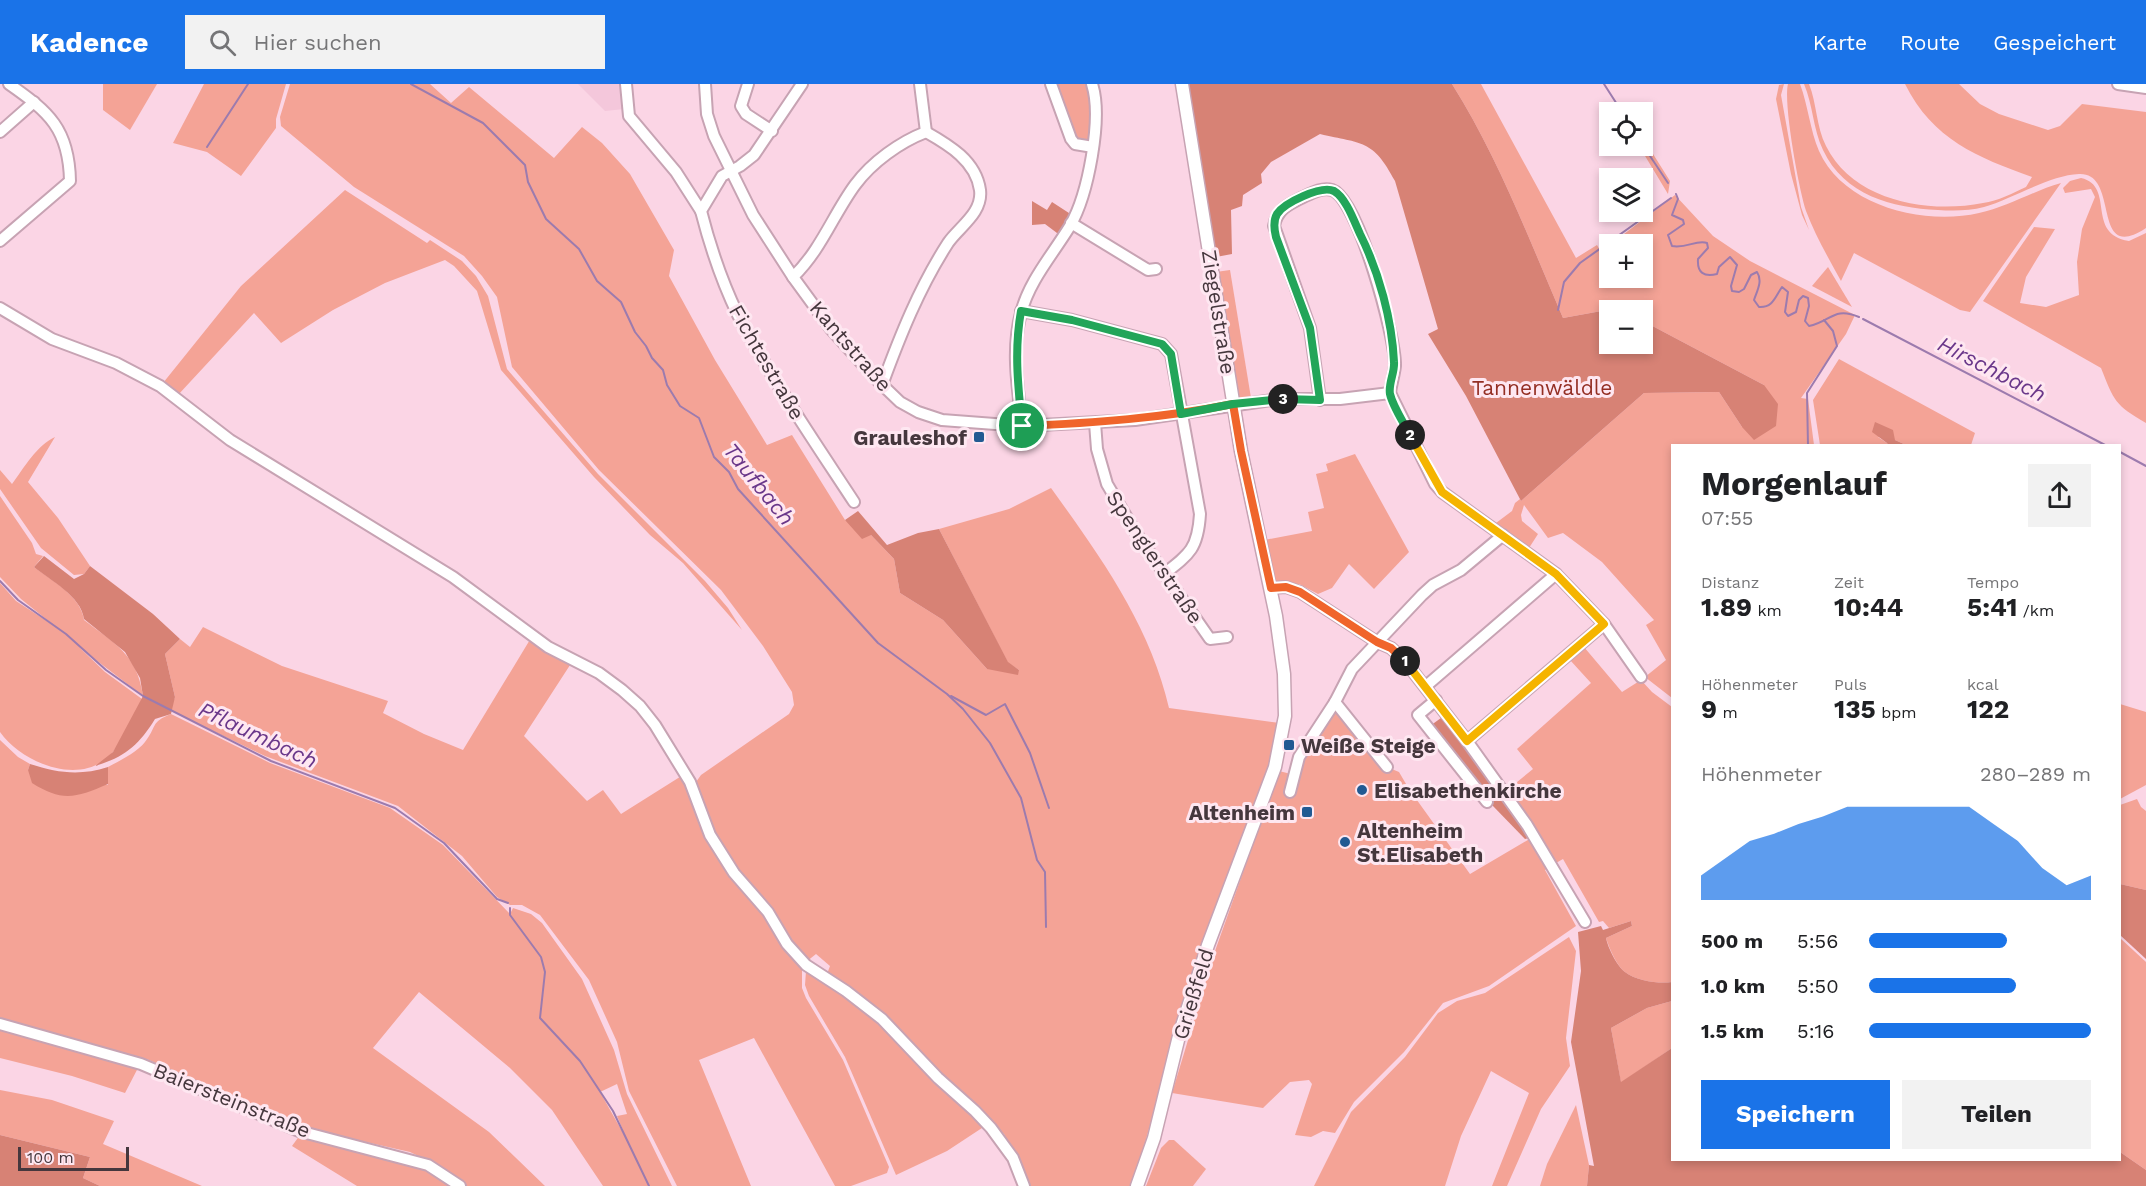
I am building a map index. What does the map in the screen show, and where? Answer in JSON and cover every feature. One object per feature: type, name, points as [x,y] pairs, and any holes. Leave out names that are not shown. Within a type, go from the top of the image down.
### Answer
[{"type":"main road","name":"Ziegelstraße","points":[[1182,84],[1241,451],[1271,588],[1284,674],[1285,716],[1275,767],[1243,854]]},
{"type":"main road","name":"Grießfeld","points":[[1137,1186],[1154,1138],[1180,1032],[1208,945],[1243,854]]},
{"type":"street","points":[[0,241],[70,181],[67,147],[61,133],[50,116],[9,84]]},
{"type":"street","name":"Fichtestraße","points":[[626,84],[629,116],[676,172],[700,211],[723,280],[738,313],[771,373],[855,502]]},
{"type":"street","name":"Kantstraße","points":[[705,84],[707,114],[730,171],[753,214],[794,277],[831,328],[882,385],[900,402],[918,411],[942,420],[1022,426],[1095,423],[1181,414],[1233,404],[1279,399],[1320,400],[1390,393]]},
{"type":"street","points":[[748,84],[741,106],[746,114],[772,130]]},
{"type":"street","points":[[700,211],[722,176],[754,155],[802,84]]},
{"type":"street","points":[[882,385],[921,289],[955,233],[972,216],[978,206],[980,192],[975,173],[961,156],[926,132],[920,84]]},
{"type":"street","points":[[1051,84],[1071,139],[1075,144],[1093,147]]},
{"type":"street","points":[[1022,426],[1016,369],[1016,338],[1021,311],[1039,274],[1071,223],[1088,172],[1096,121],[1092,84]]},
{"type":"street","points":[[2118,84],[2146,88]]},
{"type":"street","points":[[0,132],[34,102]]},
{"type":"street","points":[[794,277],[809,261],[855,184],[880,160],[926,132]]},
{"type":"street","points":[[1320,400],[1310,328],[1274,226],[1276,216],[1285,206],[1317,190],[1332,190],[1341,196],[1361,236],[1378,281],[1394,354],[1395,365],[1390,393],[1435,484],[1442,492],[1556,574],[1604,624],[1641,677]]},
{"type":"street","points":[[1071,223],[1148,270],[1156,269]]},
{"type":"street","points":[[0,308],[52,339],[116,363],[160,386],[230,440],[453,577],[548,647],[598,673],[628,695],[655,725],[690,782],[703,818],[722,854],[734,873],[768,912],[787,944],[806,965],[882,1019],[938,1078],[975,1111],[991,1128],[1012,1158],[1024,1186]]},
{"type":"street","points":[[1021,311],[1072,320],[1162,344],[1171,354],[1200,514],[1199,537],[1185,558],[1164,574]]},
{"type":"street","name":"Spenglerstraße","points":[[1095,423],[1097,449],[1107,484],[1118,505],[1210,639],[1227,638]]},
{"type":"street","points":[[1290,792],[1299,757],[1335,702],[1352,669],[1428,590],[1461,570],[1503,535]]},
{"type":"street","points":[[1425,686],[1556,574]]},
{"type":"street","points":[[1271,588],[1286,587],[1300,592],[1377,642],[1391,648],[1404,660],[1467,741],[1527,825],[1585,922]]},
{"type":"street","points":[[1467,741],[1604,624]]},
{"type":"street","points":[[1436,700],[1418,715],[1487,802]]},
{"type":"street","points":[[1335,702],[1387,767]]},
{"type":"street","name":"Baiersteinstraße","points":[[0,1024],[141,1064],[299,1131],[428,1165],[460,1186]]},
{"type":"shaded area","points":[[103,84],[157,84],[130,130],[103,110]]},
{"type":"shaded area","points":[[204,84],[286,84],[276,119],[276,128],[241,176],[207,152],[173,143]]},
{"type":"shaded area","points":[[290,84],[430,84],[451,103],[469,87],[554,158],[582,127],[602,143],[630,174],[674,250],[669,276],[715,360],[767,445],[792,435],[845,520],[871,535],[894,559],[900,593],[943,620],[987,669],[1019,670],[1008,663],[939,529],[1009,509],[1051,488],[1121,592],[1149,648],[1169,708],[1280,723],[1255,806],[1193,972],[1132,1186],[1031,1186],[1004,1134],[936,1071],[914,1045],[827,974],[830,966],[816,954],[806,962],[728,859],[696,796],[696,782],[701,775],[789,714],[794,705],[792,692],[763,646],[721,590],[599,470],[512,367],[497,297],[464,256],[354,187],[281,126],[280,117]]},
{"type":"shaded area","points":[[578,84],[624,84],[624,109],[605,111]]},
{"type":"shaded area","points":[[1051,84],[1092,84],[1093,147],[1075,144]]},
{"type":"shaded area","points":[[1452,84],[1481,84],[1576,258],[1597,245],[1599,248],[1599,288],[1653,288],[1653,234],[1624,234],[1640,222],[1653,222],[1653,212],[1675,195],[1713,236],[1750,261],[1855,315],[1846,334],[1801,398],[1808,399],[1814,444],[1671,444],[1671,697],[1645,677],[1666,660],[1646,625],[1654,620],[1602,562],[1563,533],[1548,538],[1524,505],[1522,521],[1538,534],[1529,548],[1496,523],[1512,511],[1515,503],[1520,499],[1521,501],[1644,393],[1719,392],[1742,427],[1764,385],[1653,326],[1653,300],[1599,300],[1599,311],[1563,318],[1484,140]]},
{"type":"shaded area","points":[[1784,84],[1781,95],[1801,207],[1809,230],[1802,215],[1791,174],[1776,99],[1779,85]]},
{"type":"shaded area","points":[[1788,84],[1800,84],[1816,143],[1831,170],[1846,186],[1887,208],[1934,217],[1979,213],[2061,183],[1970,312],[1960,310],[1854,253],[1841,281],[1822,247],[1803,200],[1790,127]]},
{"type":"shaded area","points":[[1804,84],[1809,84],[1820,131],[1826,146],[1838,165],[1854,180],[1894,199],[1939,206],[1962,206],[1994,200],[2026,187],[2032,177],[1975,154],[1958,144],[1929,119],[1905,84],[1959,84],[1980,104],[1999,114],[2048,130],[2060,126],[2082,104],[2146,112],[2146,228],[2129,236],[2118,235],[2111,227],[2099,187],[2092,177],[2079,174],[2056,178],[1984,207],[1967,210],[1921,209],[1871,196],[1843,178],[1823,150]]},
{"type":"shaded area","points":[[1653,154],[1670,181],[1668,194],[1653,168],[1645,156],[1653,156]]},
{"type":"shaded area","points":[[2081,178],[2091,183],[2097,190],[2104,220],[2108,229],[2116,237],[2129,241],[2146,233],[2146,423],[2117,401],[2101,368],[1983,301],[2034,227],[2055,229],[2026,277],[2020,303],[2046,307],[2079,295],[2077,262],[2082,229],[2095,197],[2091,189],[2065,193],[2063,188],[2070,181]]},
{"type":"shaded area","points":[[345,190],[427,243],[430,240],[462,261],[476,276],[488,296],[507,369],[598,474],[705,581],[728,608],[742,630],[683,563],[650,535],[594,477],[501,370],[477,291],[454,266],[445,260],[385,283],[333,310],[281,343],[254,313],[178,395],[163,383],[241,286]]},
{"type":"shaded area","points":[[1828,267],[1852,307],[1812,286]]},
{"type":"shaded area","points":[[1230,270],[1251,398],[1236,400],[1216,272]]},
{"type":"shaded area","points":[[1839,359],[1975,433],[1971,444],[1904,444],[1878,437],[1888,444],[1820,444],[1813,400]]},
{"type":"shaded area","points":[[55,437],[28,482],[58,518],[90,566],[84,574],[74,575],[41,548],[0,489],[0,470],[12,484],[42,445]]},
{"type":"shaded area","points":[[1355,454],[1409,552],[1374,589],[1349,564],[1332,588],[1318,594],[1299,584],[1273,586],[1264,540],[1312,531],[1308,512],[1324,508],[1316,474],[1328,471],[1326,464]]},
{"type":"shaded area","points":[[0,496],[32,543],[36,554],[43,556],[34,567],[72,596],[82,611],[84,620],[123,651],[136,670],[140,682],[143,696],[79,647],[105,672],[142,699],[113,752],[100,763],[86,769],[54,768],[38,762],[10,744],[0,732],[0,583],[16,601],[56,627],[21,599],[0,577]]},
{"type":"shaded area","points":[[203,627],[282,666],[388,701],[383,713],[424,734],[463,750],[531,638],[572,662],[524,736],[587,801],[603,790],[621,814],[683,775],[711,841],[802,967],[802,988],[806,998],[843,1060],[889,1167],[887,1173],[851,1186],[835,1186],[754,1038],[699,1060],[751,1186],[677,1186],[629,1091],[617,1042],[589,980],[540,915],[522,905],[510,905],[497,897],[462,856],[398,806],[265,756],[170,710],[175,697],[165,654],[180,639],[190,647]]},
{"type":"shaded area","points":[[1584,647],[1622,692],[1641,680],[1671,706],[1671,982],[1642,980],[1622,969],[1606,938],[1632,926],[1631,921],[1609,928],[1603,921],[1599,922],[1563,859],[1556,863],[1508,793],[1511,787],[1533,769],[1517,749],[1591,683],[1570,660]]},
{"type":"shaded area","points":[[2121,704],[2146,712],[2146,785],[2121,798]]},
{"type":"shaded area","points":[[1335,707],[1387,767],[1399,772],[1470,874],[1533,837],[1551,866],[1545,870],[1576,926],[1489,986],[1443,1003],[1404,1052],[1354,1102],[1335,1133],[1323,1131],[1311,1137],[1295,1135],[1312,1084],[1309,1080],[1290,1082],[1263,1108],[1172,1093],[1215,951],[1279,771],[1291,774]]},
{"type":"shaded area","points":[[171,714],[270,763],[390,808],[443,845],[510,914],[513,908],[531,914],[542,923],[582,979],[614,1050],[627,1094],[672,1186],[603,1186],[552,1110],[510,1068],[419,992],[373,1048],[489,1132],[545,1186],[464,1186],[445,1169],[410,1152],[300,1127],[149,1060],[0,1021],[0,740],[18,757],[30,764],[28,770],[108,785],[108,767],[141,746],[157,722]],"holes":[[[617,1084],[627,1114],[617,1116],[627,1140],[600,1092]]]},
{"type":"shaded area","points":[[2137,799],[2146,811],[2146,890],[2121,884],[2121,805]]},
{"type":"shaded area","points":[[1569,937],[1576,951],[1566,1038],[1570,1066],[1541,1109],[1507,1186],[1492,1186],[1529,1093],[1491,1071],[1461,1136],[1445,1186],[1314,1186],[1351,1112],[1405,1057],[1438,1013],[1457,1001],[1485,993]]},
{"type":"shaded area","points":[[2121,939],[2146,962],[2146,1170],[2121,1153]]},
{"type":"shaded area","points":[[806,971],[879,1019],[985,1126],[947,1151],[896,1175],[845,1057],[809,996],[805,985]]},
{"type":"shaded area","points":[[1671,1001],[1671,1049],[1621,1083],[1611,1028],[1647,1008]]},
{"type":"shaded area","points":[[0,1027],[139,1066],[125,1093],[72,1076],[0,1058]]},
{"type":"shaded area","points":[[0,1090],[52,1100],[114,1121],[103,1144],[202,1186],[100,1186],[83,1178],[90,1157],[0,1135]]},
{"type":"shaded area","points":[[1576,1105],[1589,1165],[1587,1186],[1540,1186],[1547,1164]]},
{"type":"shaded area","points":[[300,1135],[418,1163],[455,1186],[357,1186],[292,1146]]},
{"type":"shaded area","points":[[1169,1140],[1174,1140],[1206,1169],[1193,1186],[1146,1186],[1161,1148]]},
{"type":"green space","name":"Tannenwäldle","points":[[1186,84],[1452,84],[1498,169],[1563,318],[1599,311],[1599,354],[1653,354],[1653,326],[1764,385],[1778,404],[1776,426],[1754,440],[1742,427],[1719,392],[1644,393],[1521,501],[1466,396],[1428,334],[1438,329],[1395,181],[1373,150],[1356,142],[1320,134],[1271,162],[1261,174],[1262,183],[1243,195],[1242,206],[1231,210],[1232,254],[1216,257]]},
{"type":"green space","points":[[1032,201],[1047,210],[1052,202],[1072,215],[1061,236],[1045,224],[1032,225]]},
{"type":"green space","points":[[1875,422],[1893,430],[1895,440],[1904,444],[1888,444],[1872,432]]},
{"type":"green space","points":[[858,511],[887,545],[918,533],[939,529],[1008,662],[1019,670],[1018,675],[987,669],[943,620],[900,593],[894,559],[871,535],[862,539],[845,520]]},
{"type":"green space","points":[[44,556],[74,579],[84,574],[90,566],[153,614],[180,639],[165,654],[175,697],[171,714],[155,719],[137,743],[123,754],[95,766],[113,752],[143,696],[140,678],[125,652],[84,619],[82,611],[71,596],[34,567]]},
{"type":"green space","points":[[1445,715],[1533,837],[1525,839],[1492,805],[1430,726]]},
{"type":"green space","points":[[30,764],[50,770],[69,772],[88,772],[108,767],[108,784],[78,795],[52,793],[32,783],[28,770]]},
{"type":"green space","points":[[2121,884],[2146,890],[2146,959],[2121,936]]},
{"type":"green space","points":[[1631,921],[1632,926],[1606,938],[1613,957],[1622,969],[1635,978],[1661,983],[1671,982],[1671,1001],[1647,1008],[1611,1028],[1621,1082],[1671,1049],[1671,1161],[2121,1161],[2121,1153],[2146,1170],[2146,1186],[1587,1186],[1589,1165],[1594,1166],[1571,1042],[1581,971],[1578,932],[1601,926],[1603,930]]},
{"type":"green space","points":[[0,1135],[90,1157],[83,1178],[100,1186],[0,1186]]},
{"type":"waterway","points":[[207,147],[248,84]]},
{"type":"waterway","name":"Taufbach","points":[[411,84],[483,123],[525,165],[528,182],[546,219],[579,249],[597,281],[621,302],[635,332],[663,370],[667,385],[680,406],[699,418],[714,457],[729,472],[738,489],[878,643],[947,694],[963,709],[990,743],[1021,798],[1037,860],[1045,872],[1046,927]]},
{"type":"waterway","name":"Hirschbach","points":[[1604,84],[1616,102]]},
{"type":"waterway","name":"Hirschbach","points":[[1650,156],[1668,183]]},
{"type":"waterway","name":"Hirschbach","points":[[1676,194],[1678,199],[1672,215],[1683,220],[1684,224],[1668,235],[1672,246],[1707,243],[1708,248],[1698,259],[1702,273],[1717,274],[1719,267],[1730,257],[1737,265],[1731,286],[1732,291],[1739,292],[1744,289],[1751,275],[1757,272],[1759,275],[1758,290],[1754,300],[1759,307],[1771,304],[1782,287],[1788,292],[1785,312],[1788,316],[1796,312],[1799,300],[1803,296],[1808,298],[1809,306],[1805,321],[1809,326],[1843,313],[1859,317]]},
{"type":"waterway","points":[[1558,310],[1564,282],[1580,263],[1671,198]]},
{"type":"waterway","name":"Hirschbach","points":[[1863,319],[2103,444]]},
{"type":"waterway","points":[[1808,444],[1807,393],[1837,346],[1833,331],[1824,320]]},
{"type":"waterway","name":"Hirschbach","points":[[2121,453],[2146,466]]},
{"type":"waterway","name":"Pflaumbach","points":[[0,581],[18,600],[66,634],[106,670],[143,696],[271,761],[395,808],[444,843],[497,899],[508,903]]},
{"type":"waterway","points":[[951,696],[986,715],[1005,704],[1030,753],[1049,808]]},
{"type":"waterway","name":"Pflaumbach","points":[[510,908],[510,915],[541,957],[545,972],[540,1018],[580,1061],[613,1111],[649,1186]]},
{"type":"place","name":"Grauleshof","points":[[979,437]]},
{"type":"place","name":"Weiße Steige","points":[[1289,745]]},
{"type":"place","name":"Elisabethenkirche","points":[[1362,790]]},
{"type":"place","name":"Altenheim","points":[[1307,812]]},
{"type":"place","name":"Altenheim St.Elisabeth","points":[[1345,842]]},
{"type":"route","points":[[1022,426],[1016,369],[1016,338],[1021,311],[1072,320],[1162,344],[1171,354],[1176,372],[1181,414],[1227,405],[1233,404],[1279,399],[1320,400],[1310,328],[1274,226],[1276,216],[1285,206],[1317,190],[1332,190],[1341,196],[1361,236],[1378,281],[1387,316],[1395,365],[1390,393],[1435,484],[1442,492],[1556,574],[1604,624],[1467,741],[1404,660],[1391,648],[1377,642],[1300,592],[1286,587],[1271,588],[1233,404],[1181,414],[1135,420],[1022,426]]}]
